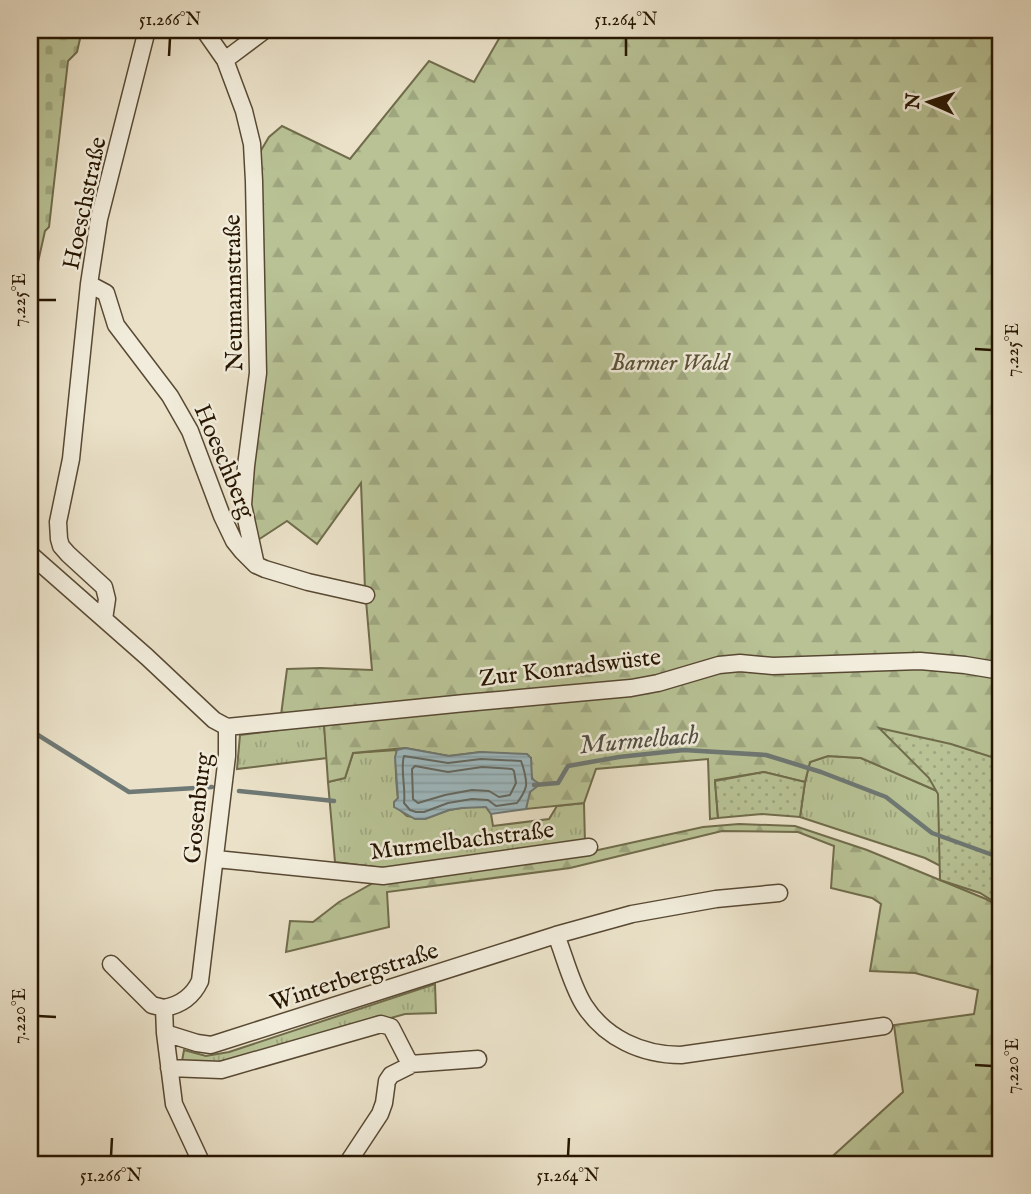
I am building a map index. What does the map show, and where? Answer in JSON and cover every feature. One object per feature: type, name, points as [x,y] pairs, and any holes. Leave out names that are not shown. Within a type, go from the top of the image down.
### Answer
[{"type":"street","name":"Hoeschstraße","points":[[104,619],[107,599],[104,587],[61,546],[58,539],[58,522],[71,459],[89,284],[99,219],[147,30]]},
{"type":"street","name":"Neumannstraße","points":[[204,30],[225,61],[244,111],[252,144],[258,373],[243,505],[256,565]]},
{"type":"street","points":[[225,61],[265,30]]},
{"type":"street","name":"Hoeschberg","points":[[89,284],[106,293],[116,325],[170,396],[190,431],[234,541],[256,565]]},
{"type":"street","name":"Gosenburg","points":[[30,554],[214,720],[227,727],[227,756],[200,981],[195,991],[184,1001],[164,1008]]},
{"type":"street","points":[[256,565],[308,582],[366,595]]},
{"type":"street","name":"Zur Konradswüste","points":[[227,727],[631,688],[719,665],[740,663],[773,666],[920,661],[1001,671]]},
{"type":"street","name":"Murmelbachstraße","points":[[216,859],[383,876],[589,848]]},
{"type":"street","name":"Winterbergstraße","points":[[165,1033],[211,1045],[556,935],[632,914],[716,899],[779,893]]},
{"type":"street","points":[[556,935],[584,1005],[603,1028],[641,1049],[666,1055],[681,1055],[884,1026]]},
{"type":"street","points":[[110,964],[152,1005],[164,1008],[174,1104],[202,1164]]},
{"type":"street","points":[[169,1068],[222,1070],[381,1024],[394,1030],[410,1064]]},
{"type":"street","points":[[347,1164],[380,1114],[387,1081],[391,1075],[410,1064],[478,1059]]},
{"type":"green space","points":[[30,30],[82,30],[77,52],[68,61],[49,227],[45,231],[32,289],[30,288]]},
{"type":"green space","name":"Barmer Wald","points":[[504,30],[1001,30],[1001,824],[951,797],[861,758],[828,756],[810,762],[805,782],[764,772],[715,780],[718,818],[710,819],[708,759],[596,769],[584,803],[526,809],[527,799],[535,782],[531,774],[531,758],[481,752],[449,756],[405,748],[353,753],[345,778],[328,782],[324,724],[281,715],[287,669],[372,670],[365,589],[361,483],[317,544],[287,521],[258,540],[250,507],[260,152],[269,137],[282,126],[350,159],[429,61],[474,82]]},
{"type":"green space","points":[[324,724],[327,758],[237,769],[240,735]]},
{"type":"green space","points":[[879,728],[951,744],[1001,760],[1001,906],[980,893],[940,880],[938,794],[929,778]]},
{"type":"green space","points":[[397,750],[399,804],[400,810],[407,816],[425,819],[449,810],[486,807],[491,814],[493,826],[549,819],[557,806],[584,803],[585,844],[575,842],[384,868],[335,862],[328,782],[345,778],[353,753]]},
{"type":"green space","points":[[828,756],[861,758],[951,797],[1001,897],[925,858],[800,817],[810,762]]},
{"type":"green space","points":[[764,772],[805,782],[800,817],[762,814],[718,818],[715,781]]},
{"type":"green space","points":[[739,824],[795,826],[867,850],[1001,907],[1001,1164],[824,1164],[903,1092],[894,1025],[974,1014],[978,990],[915,973],[870,971],[881,904],[872,898],[831,888],[834,846],[798,832],[722,831],[570,868],[387,892],[389,927],[286,952],[290,921],[313,922],[339,902],[375,882],[580,854],[703,827]]},
{"type":"green space","points":[[435,984],[436,1013],[405,1014],[227,1064],[182,1061],[184,1050],[206,1056],[229,1052]]},
{"type":"water","points":[[405,748],[449,756],[481,752],[527,754],[531,758],[532,779],[540,784],[530,792],[526,809],[491,814],[486,807],[462,808],[425,819],[415,819],[394,807],[398,798],[395,757],[397,750]]},
{"type":"waterway","name":"Murmelbach","points":[[30,730],[129,792],[212,787]]},
{"type":"waterway","name":"Murmelbach","points":[[534,785],[558,783],[568,766],[619,757],[684,750],[766,755],[821,772],[886,797],[932,833],[1001,858]]},
{"type":"waterway","name":"Murmelbach","points":[[239,791],[334,801]]}]
